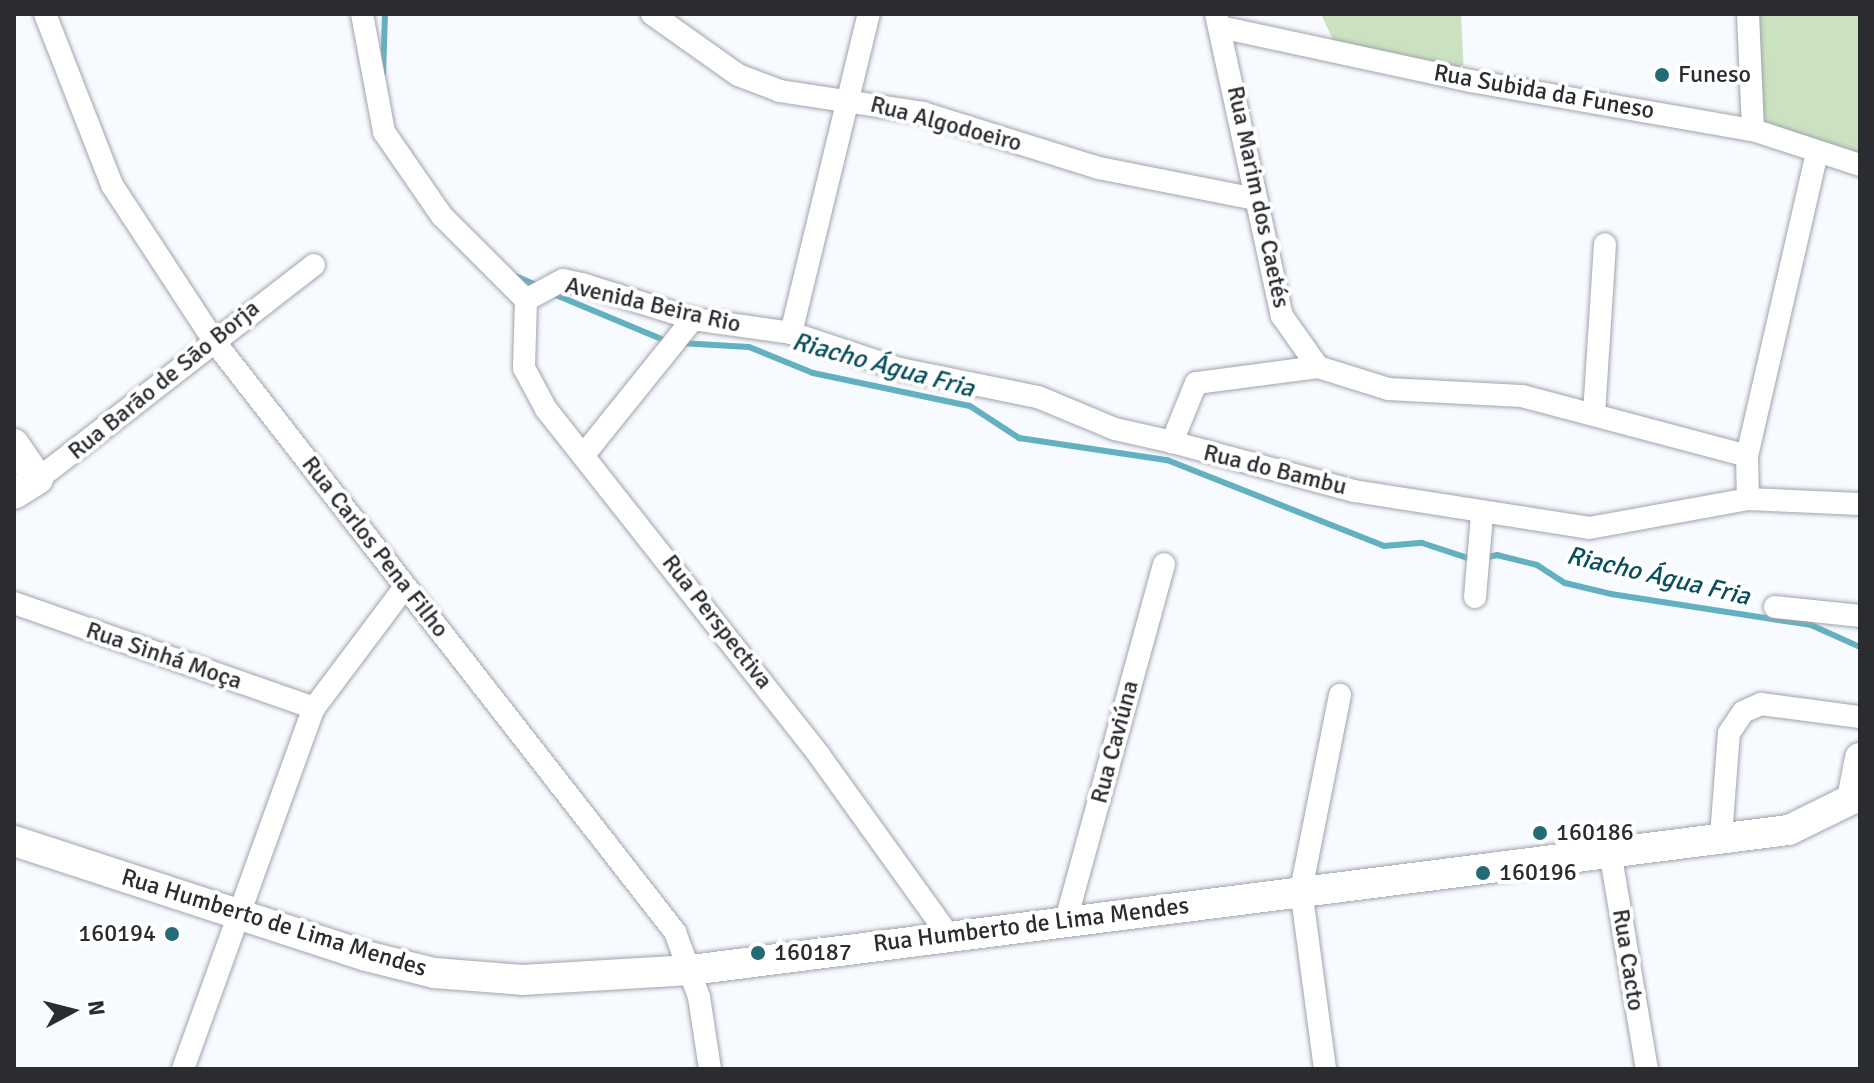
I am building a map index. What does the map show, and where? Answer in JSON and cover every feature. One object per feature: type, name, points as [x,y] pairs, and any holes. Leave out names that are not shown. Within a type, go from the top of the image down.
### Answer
[{"type":"street","name":"Rua Carlos Pena Filho","points":[[45,14],[112,185],[214,341],[404,588],[505,706],[662,913],[691,970],[710,1069]]},
{"type":"street","points":[[362,14],[384,132],[442,216],[531,294]]},
{"type":"street","name":"Rua Algodoeiro","points":[[652,14],[738,75],[780,91],[853,99],[923,113],[1099,168],[1256,199]]},
{"type":"street","points":[[791,333],[853,99],[869,14]]},
{"type":"street","points":[[1748,14],[1753,130]]},
{"type":"street","name":"Rua Subida da Funeso","points":[[1220,21],[1471,81],[1753,130],[1860,165]]},
{"type":"street","name":"Rua Marim dos Caetés","points":[[1220,21],[1282,316],[1318,367]]},
{"type":"street","points":[[1748,499],[1747,456],[1817,152]]},
{"type":"street","points":[[1594,414],[1605,244]]},
{"type":"street","name":"Rua Barão de São Borja","points":[[26,487],[314,265]]},
{"type":"street","name":"Avenida Beira Rio","points":[[531,294],[563,280],[691,324],[791,333],[900,369],[1038,397],[1115,429],[1172,442]]},
{"type":"street","name":"Rua Perspectiva","points":[[531,294],[524,368],[546,409],[586,452],[949,936]]},
{"type":"street","points":[[586,452],[672,352],[691,324]]},
{"type":"street","points":[[1318,367],[1388,389],[1522,396],[1747,456]]},
{"type":"street","name":"Rua do Bambu","points":[[1318,367],[1196,383],[1172,442],[1275,473],[1482,516],[1589,528],[1748,499],[1860,504]]},
{"type":"street","points":[[14,444],[26,487]]},
{"type":"street","points":[[1475,597],[1482,516]]},
{"type":"street","name":"Rua Caviúna","points":[[1066,920],[1164,564]]},
{"type":"street","points":[[183,1069],[236,915],[314,708],[404,588]]},
{"type":"street","name":"Rua Sinhá Moça","points":[[14,603],[314,708]]},
{"type":"street","points":[[1775,607],[1860,616]]},
{"type":"street","points":[[1325,1069],[1301,890],[1340,695]]},
{"type":"street","points":[[1721,836],[1729,733],[1743,712],[1761,704],[1860,717]]},
{"type":"street","points":[[1856,804],[1860,758]]},
{"type":"street","name":"Rua Humberto de Lima Mendes","points":[[14,841],[236,915],[434,973],[522,980],[691,970],[1721,836],[1789,830],[1856,804]]},
{"type":"street","name":"Rua Cacto","points":[[1610,851],[1646,1069]]},
{"type":"green space","points":[[1321,14],[1461,14],[1464,74],[1338,50]]},
{"type":"green space","points":[[1751,14],[1860,14],[1860,162],[1762,135]]},
{"type":"waterway","name":"Riacho Água Fria","points":[[383,74],[385,14]]},
{"type":"waterway","name":"Riacho Água Fria","points":[[515,276],[538,286]]},
{"type":"waterway","name":"Riacho Água Fria","points":[[551,293],[669,342]]},
{"type":"waterway","name":"Riacho Água Fria","points":[[680,343],[749,347],[813,373],[970,406],[1019,438],[1167,460],[1384,546],[1422,543],[1474,560]]},
{"type":"waterway","name":"Riacho Água Fria","points":[[1484,558],[1497,555],[1537,565],[1565,583],[1611,594],[1811,625],[1860,647]]},
{"type":"place","name":"Funeso","points":[[1662,75]]},
{"type":"place","name":"160186","points":[[1540,833]]},
{"type":"place","name":"160196","points":[[1483,873]]},
{"type":"place","name":"160194","points":[[172,934]]},
{"type":"place","name":"160187","points":[[758,953]]}]
